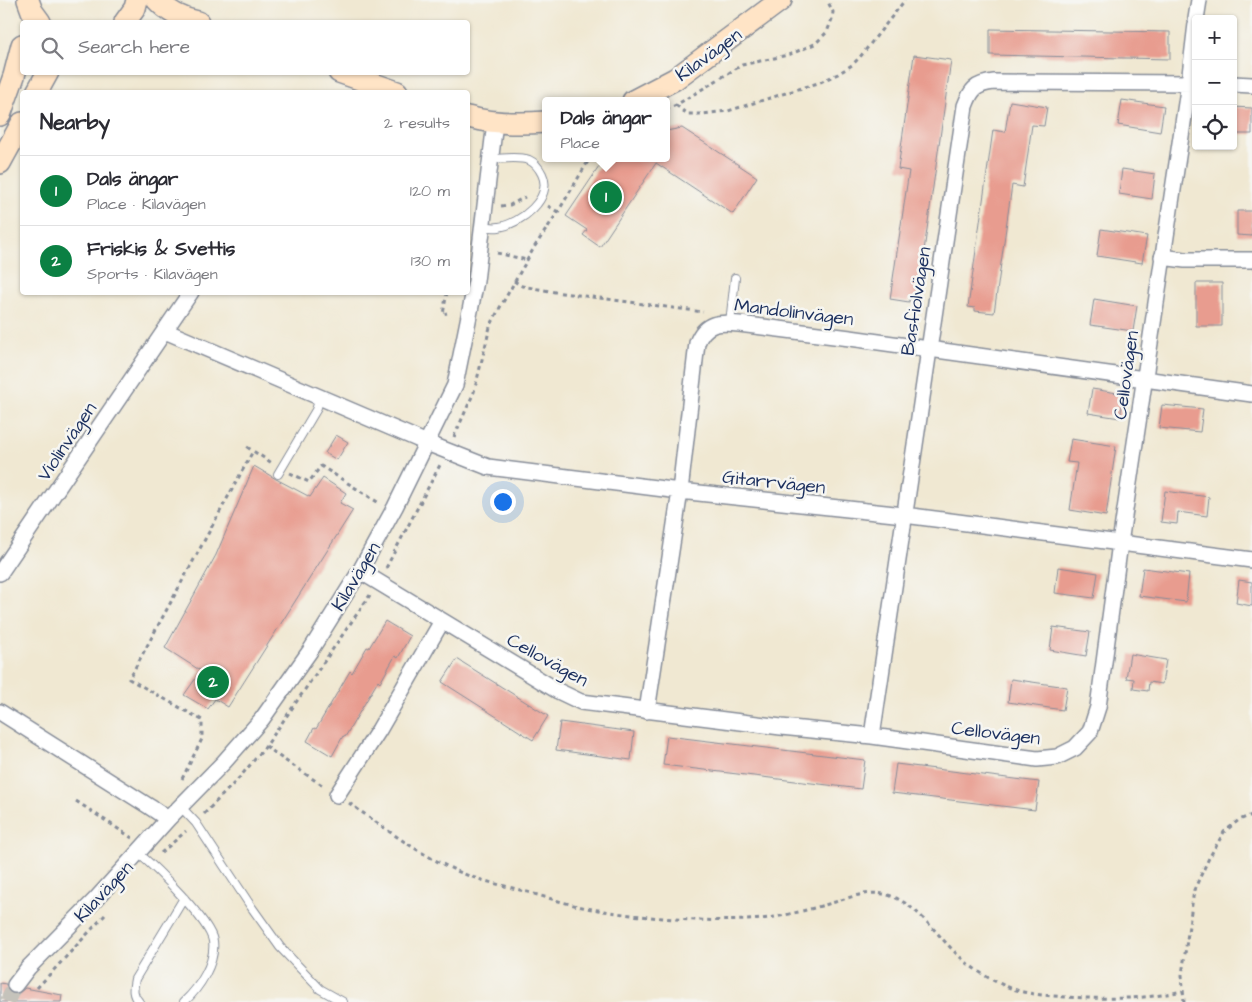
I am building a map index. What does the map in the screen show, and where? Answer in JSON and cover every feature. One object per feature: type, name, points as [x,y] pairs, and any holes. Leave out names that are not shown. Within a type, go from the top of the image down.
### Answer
[{"type":"street","points":[[127,20],[135,8],[137,0]]},
{"type":"street","points":[[156,0],[172,13],[185,20]]},
{"type":"street","points":[[1197,15],[1199,0]]},
{"type":"street","name":"Kilavägen","points":[[641,97],[675,79],[776,1]]},
{"type":"street","points":[[28,8],[38,20]]},
{"type":"street","points":[[0,115],[14,76],[20,52]]},
{"type":"street","points":[[38,90],[46,75]]},
{"type":"street","points":[[348,75],[391,90]]},
{"type":"street","name":"Basfiolvägen","points":[[872,736],[928,349],[965,106],[969,95],[982,83],[994,82],[1192,83]]},
{"type":"street","name":"Cellovägen","points":[[360,571],[558,691],[581,702],[872,736],[1037,759],[1057,757],[1075,748],[1090,732],[1098,707],[1162,257],[1192,83]]},
{"type":"street","points":[[1237,84],[1252,85]]},
{"type":"street","points":[[470,116],[495,122],[519,124],[542,122]]},
{"type":"street","name":"Kilavägen","points":[[15,985],[28,968],[96,899],[136,846],[168,819],[224,762],[262,719],[310,651],[360,571],[392,513],[455,385],[476,281],[495,122]]},
{"type":"street","points":[[0,163],[20,127]]},
{"type":"street","points":[[1162,257],[1185,260],[1252,260]]},
{"type":"street","name":"Violinvägen","points":[[0,573],[189,295]]},
{"type":"street","name":"Mandolinvägen","points":[[647,711],[680,490],[698,343],[701,334],[706,328],[713,325],[730,323],[1252,394]]},
{"type":"street","points":[[165,332],[427,443]]},
{"type":"street","name":"Gitarrvägen","points":[[427,443],[488,466],[904,515],[1252,560]]},
{"type":"street","points":[[337,795],[380,730],[442,621]]},
{"type":"street","points":[[0,712],[168,819]]},
{"type":"lane","points":[[484,226],[499,228],[531,211],[540,200],[545,188],[544,178],[539,168],[532,161],[521,158],[491,159]]},
{"type":"lane","points":[[730,323],[735,278]]},
{"type":"lane","points":[[279,471],[316,410],[320,398]]},
{"type":"lane","points":[[180,806],[196,823],[280,947],[320,989],[342,1002]]},
{"type":"lane","points":[[136,846],[184,898],[210,931],[213,942],[213,955],[207,970],[193,993],[184,1002]]},
{"type":"lane","points":[[139,1002],[134,997],[135,979],[184,898]]},
{"type":"path","points":[[670,108],[742,65],[788,55],[815,44],[827,32],[832,19],[833,12],[827,0]]},
{"type":"path","points":[[676,105],[687,114],[728,111],[818,83],[838,74],[860,57],[905,0]]},
{"type":"path","points":[[486,205],[507,206],[527,196],[540,200],[558,212]]},
{"type":"path","points":[[497,253],[527,260]]},
{"type":"path","points":[[446,295],[443,314],[447,313]]},
{"type":"path","points":[[247,447],[279,471],[309,482],[321,466],[392,513]]},
{"type":"path","points":[[202,720],[129,679],[253,451]]},
{"type":"path","points":[[266,746],[408,844],[456,871],[484,881],[597,910],[648,916],[748,920],[776,916],[856,895],[885,894],[896,898],[908,906],[958,955],[972,966],[991,979],[1010,988],[1037,995],[1093,998],[1128,998],[1182,992]]},
{"type":"path","points":[[76,801],[136,846]]},
{"type":"path","points":[[1184,1002],[1182,975],[1194,890],[1224,832],[1239,820],[1252,815]]},
{"type":"building","points":[[990,29],[1170,32],[1170,59],[990,55]]},
{"type":"building","points":[[914,55],[951,60],[917,300],[909,299],[909,302],[890,299],[909,171],[898,169]]},
{"type":"building","points":[[1122,100],[1164,106],[1160,132],[1118,125]]},
{"type":"building","points":[[1010,101],[1047,107],[1044,126],[1032,125],[1023,187],[1012,185],[994,313],[975,311],[975,308],[968,307],[993,130],[1005,132]]},
{"type":"building","points":[[1237,107],[1252,108],[1252,134],[1237,134]]},
{"type":"building","points":[[682,128],[757,177],[733,214],[656,163],[600,247],[583,235],[587,230],[566,216],[602,162],[670,162],[670,130]]},
{"type":"building","points":[[1122,169],[1155,174],[1152,199],[1119,194]]},
{"type":"building","points":[[1237,211],[1252,211],[1252,236],[1237,235]]},
{"type":"building","points":[[1101,229],[1147,236],[1142,263],[1097,256]]},
{"type":"building","points":[[1196,283],[1222,283],[1222,326],[1196,326]]},
{"type":"building","points":[[1094,299],[1137,306],[1133,331],[1090,325]]},
{"type":"building","points":[[1092,389],[1124,394],[1120,418],[1088,413]]},
{"type":"building","points":[[1162,405],[1203,409],[1200,432],[1159,428]]},
{"type":"building","points":[[336,435],[348,442],[337,460],[325,453]]},
{"type":"building","points":[[1071,439],[1116,446],[1106,516],[1070,510],[1077,463],[1067,462]]},
{"type":"building","points":[[254,466],[310,497],[323,478],[346,493],[340,503],[353,510],[228,707],[215,699],[208,709],[184,695],[201,671],[165,648],[216,555]]},
{"type":"building","points":[[1165,491],[1209,497],[1207,516],[1178,512],[1177,524],[1161,522]]},
{"type":"building","points":[[1058,567],[1098,573],[1094,598],[1055,593]]},
{"type":"building","points":[[1143,568],[1189,574],[1186,602],[1139,596]]},
{"type":"building","points":[[1239,580],[1252,582],[1252,606],[1236,603]]},
{"type":"building","points":[[385,621],[410,636],[398,658],[395,656],[380,683],[378,681],[332,756],[307,741],[350,671],[352,673]]},
{"type":"building","points":[[1053,627],[1090,632],[1086,656],[1050,650]]},
{"type":"building","points":[[1130,654],[1166,660],[1162,684],[1149,682],[1148,691],[1133,689],[1134,679],[1126,678]]},
{"type":"building","points":[[457,659],[548,716],[533,740],[442,682]]},
{"type":"building","points":[[1011,679],[1067,687],[1063,710],[1008,702]]},
{"type":"building","points":[[560,722],[634,732],[631,760],[556,750]]},
{"type":"building","points":[[667,736],[865,760],[861,789],[663,765]]},
{"type":"building","points":[[896,764],[1039,782],[1035,810],[892,793]]},
{"type":"building","points":[[0,983],[6,984],[7,989],[13,994],[19,993],[25,988],[62,995],[61,1002],[0,1002]]},
{"type":"tunnel","points":[[7,1002],[15,985]]},
{"type":"place","name":"Dals ängar","points":[[606,197]]},
{"type":"place","name":"Friskis & Svettis","points":[[213,682]]}]
